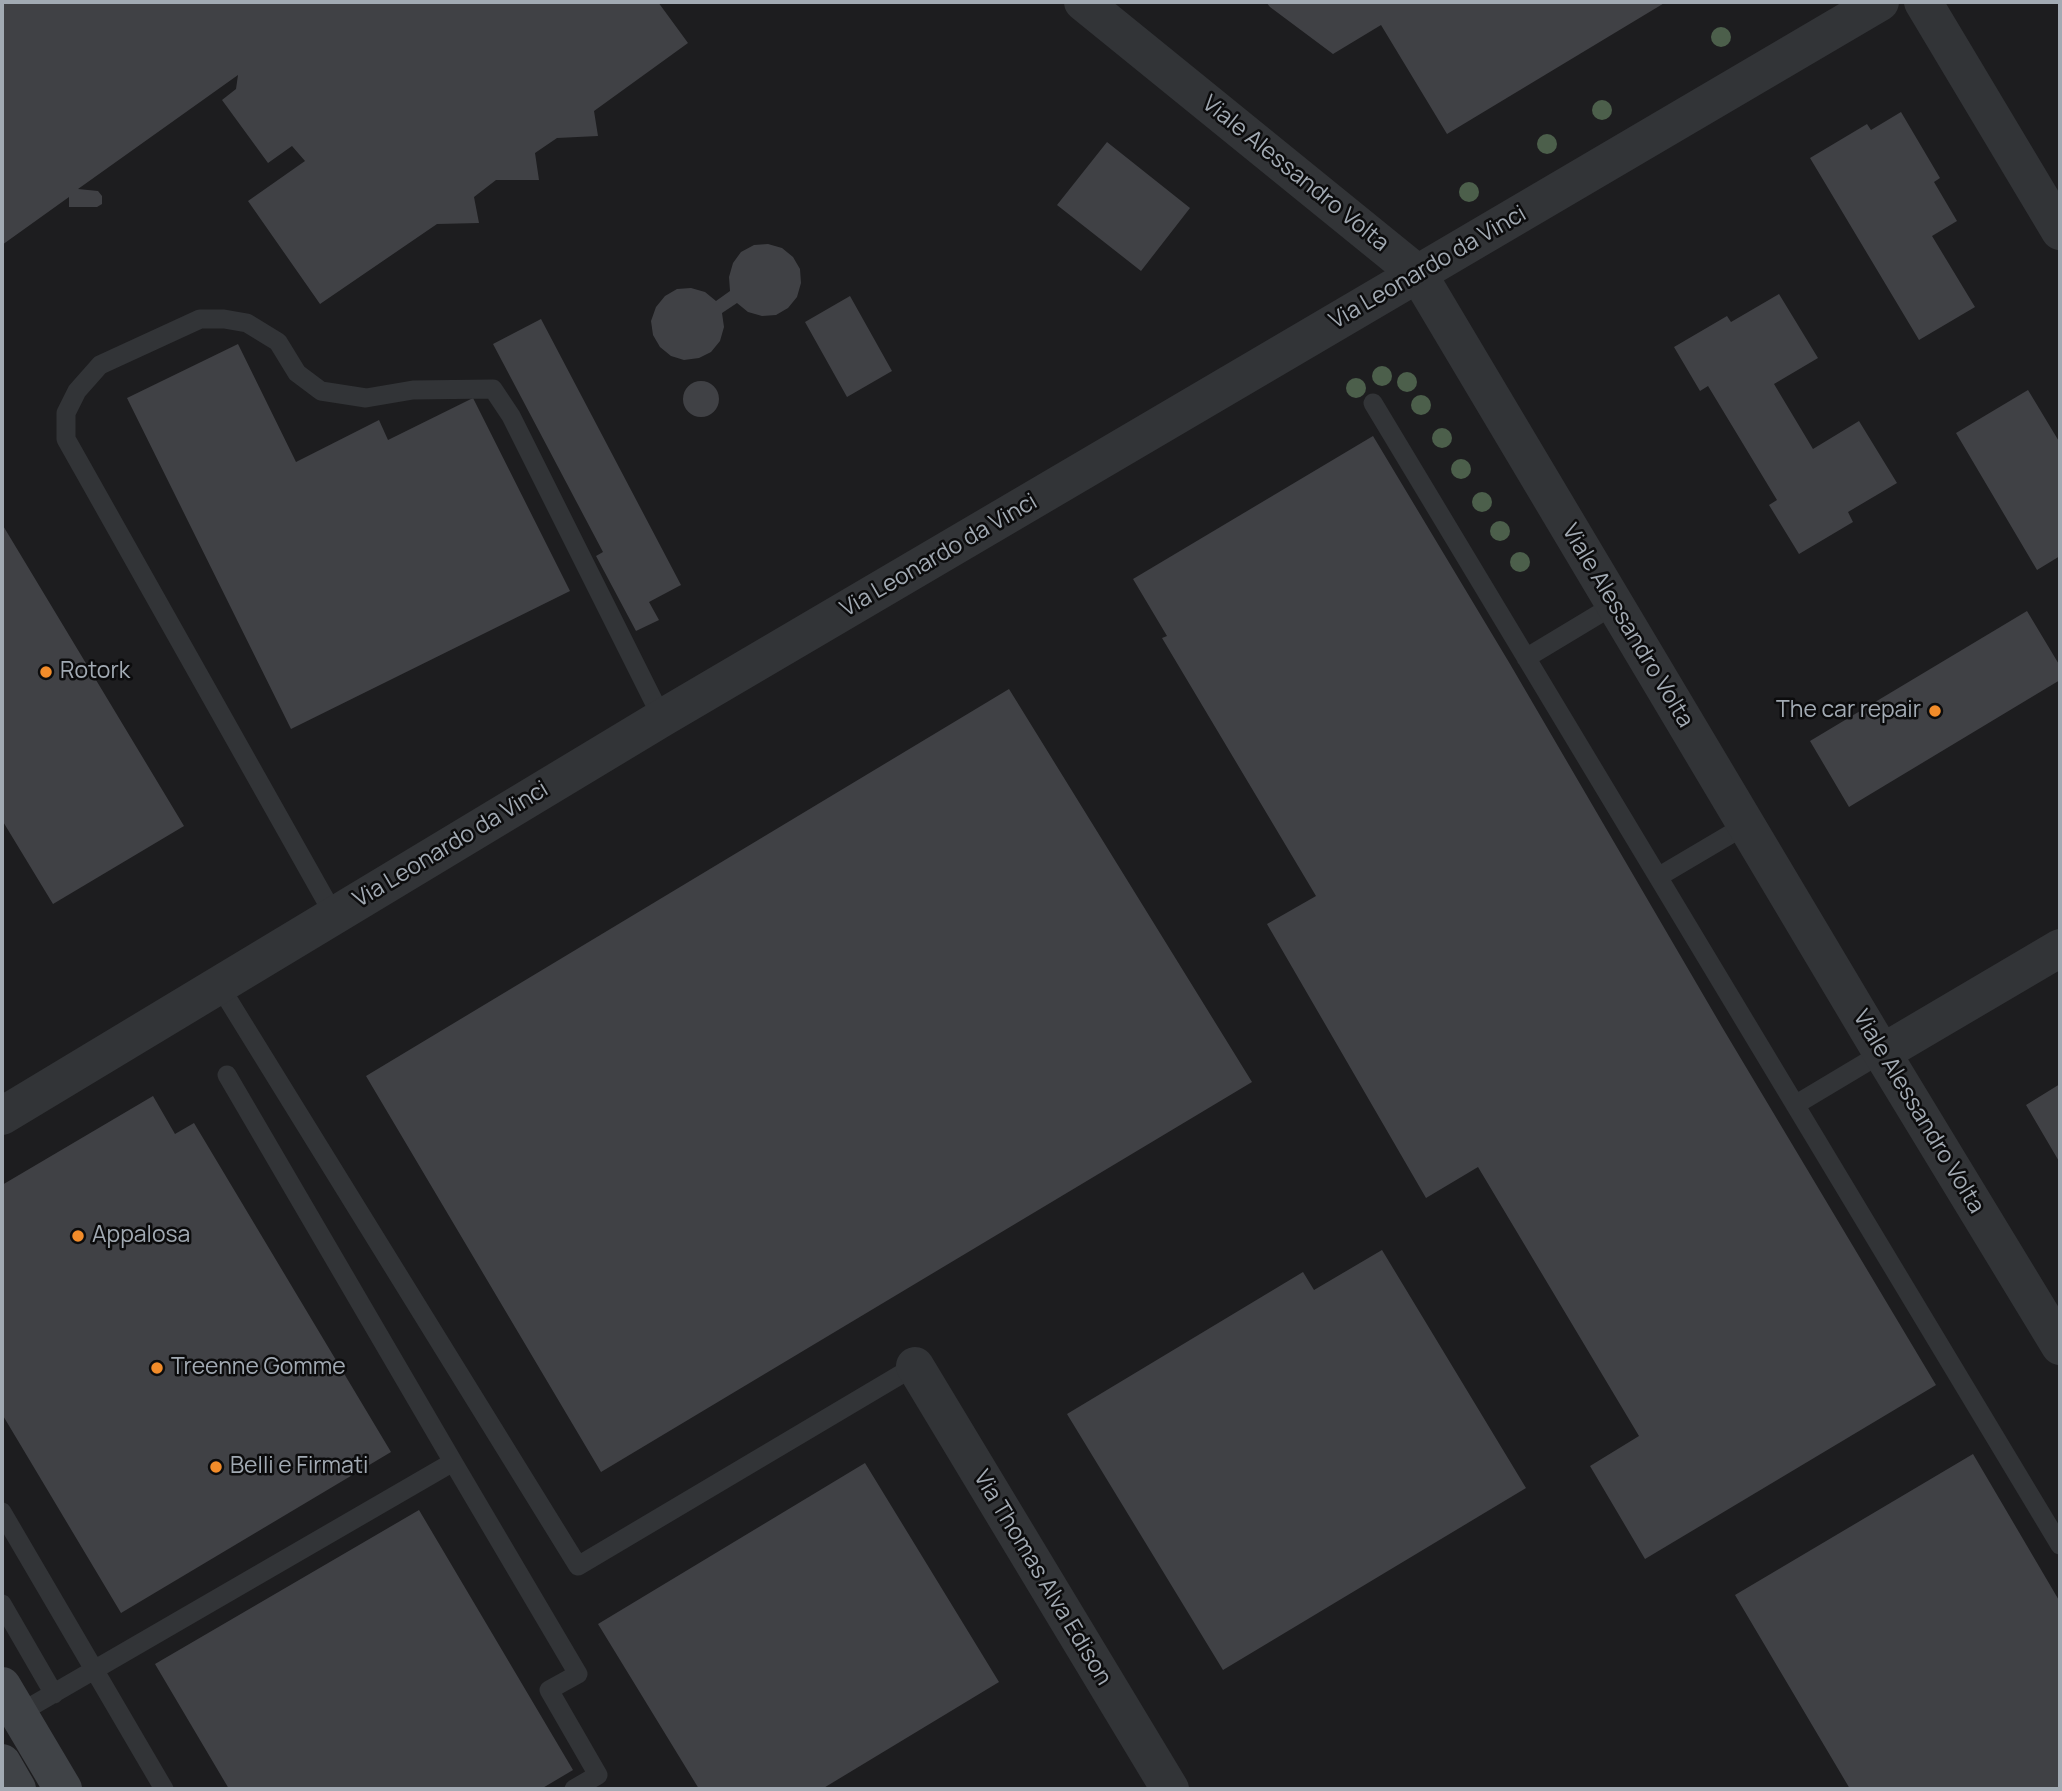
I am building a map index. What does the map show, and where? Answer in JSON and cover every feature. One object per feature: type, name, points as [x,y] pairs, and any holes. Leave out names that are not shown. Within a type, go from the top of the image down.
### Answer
[{"type":"main road","points":[[10,1700],[63,1789]]},
{"type":"main road","points":[[2,1763],[18,1789]]},
{"type":"street","name":"Viale Alessandro Volta","points":[[1083,2],[1418,274],[1745,825],[2060,1346]]},
{"type":"street","name":"Via Leonardo da Vinci","points":[[2,1116],[662,718],[1880,2]]},
{"type":"street","points":[[1923,2],[2060,231]]},
{"type":"street","points":[[1882,1053],[2060,948]]},
{"type":"street","name":"Via Thomas Alva Edison","points":[[915,1366],[1170,1789]]},
{"type":"lane","points":[[334,915],[66,439],[66,413],[77,391],[100,365],[200,319],[224,319],[247,323],[278,342],[297,373],[321,391],[366,398],[414,390],[493,389],[511,416],[662,718]]},
{"type":"lane","points":[[1373,403],[2060,1545]]},
{"type":"lane","points":[[1525,658],[1614,605]]},
{"type":"lane","points":[[1658,877],[1745,825]]},
{"type":"lane","points":[[219,985],[578,1566],[915,1366]]},
{"type":"lane","points":[[1795,1105],[1882,1053]]},
{"type":"lane","points":[[228,1075],[578,1674],[549,1690],[598,1775],[574,1789]]},
{"type":"lane","points":[[10,1700],[54,1694],[453,1462]]},
{"type":"lane","points":[[2,1512],[164,1789]]},
{"type":"lane","points":[[2,1604],[54,1694]]},
{"type":"shaded area","points":[[2,2],[2060,2],[2060,1789],[2,1789]]},
{"type":"building","points":[[2,2],[658,2],[688,43],[594,111],[598,136],[557,138],[535,153],[539,180],[496,180],[474,197],[479,223],[437,224],[320,304],[248,201],[305,161],[292,146],[268,163],[222,100],[236,89],[238,75],[78,189],[98,191],[102,196],[102,204],[97,207],[69,207],[69,197],[2,245]]},
{"type":"building","points":[[1266,2],[1666,2],[1447,134],[1381,25],[1333,54]]},
{"type":"building","points":[[1901,112],[1940,178],[1934,182],[1957,221],[1932,236],[1975,307],[1919,340],[1810,158],[1867,124],[1871,130]]},
{"type":"building","points":[[1107,142],[1190,208],[1141,271],[1057,205]]},
{"type":"building","points":[[768,244],[782,248],[793,257],[800,269],[801,283],[797,297],[788,308],[776,315],[762,316],[748,312],[737,303],[722,313],[724,327],[720,341],[711,352],[699,358],[684,360],[671,356],[660,347],[653,335],[651,321],[656,307],[665,296],[677,289],[691,288],[705,292],[716,301],[730,291],[729,277],[733,263],[741,252],[754,245]]},
{"type":"building","points":[[1779,294],[1818,358],[1774,384],[1813,449],[1859,421],[1897,483],[1848,512],[1853,522],[1799,554],[1769,505],[1777,500],[1708,386],[1700,391],[1674,347],[1727,316],[1731,322]]},
{"type":"building","points":[[850,296],[892,371],[847,397],[805,322]]},
{"type":"building","points":[[541,319],[681,585],[649,602],[659,620],[636,631],[596,556],[603,552],[493,344]]},
{"type":"building","points":[[238,344],[296,462],[379,420],[388,440],[473,398],[570,591],[291,729],[127,398]]},
{"type":"building","points":[[701,381],[713,387],[719,399],[713,411],[701,417],[689,411],[683,399],[689,387]]},
{"type":"building","points":[[2028,390],[2060,443],[2060,556],[2037,570],[1956,433]]},
{"type":"building","points":[[1373,436],[1936,1385],[1645,1559],[1590,1466],[1639,1436],[1478,1167],[1426,1198],[1267,924],[1316,896],[1162,638],[1167,636],[1133,579]]},
{"type":"building","name":"Rotork","points":[[2,524],[184,826],[53,904],[2,820]]},
{"type":"building","name":"The car repair","points":[[2027,611],[2060,666],[2060,680],[1849,807],[1810,741]]},
{"type":"building","points":[[1009,689],[1252,1082],[601,1472],[366,1076]]},
{"type":"building","points":[[2060,1084],[2060,1163],[2026,1105]]},
{"type":"building","points":[[153,1096],[175,1134],[194,1123],[391,1452],[121,1613],[2,1414],[2,1185]]},
{"type":"building","points":[[1382,1250],[1526,1488],[1223,1670],[1067,1414],[1303,1272],[1314,1290]]},
{"type":"building","points":[[1973,1454],[2060,1602],[2060,1789],[1850,1789],[1735,1595]]},
{"type":"building","points":[[865,1463],[999,1682],[822,1789],[699,1789],[598,1624]]},
{"type":"building","points":[[419,1510],[573,1770],[541,1789],[229,1789],[155,1664]]},
{"type":"place","name":"Rotork","points":[[46,672]]},
{"type":"place","name":"The car repair","points":[[1935,711]]},
{"type":"place","name":"Appalosa","points":[[78,1236]]},
{"type":"place","name":"Treenne Gomme","points":[[157,1368]]},
{"type":"place","name":"Belli e Firmati","points":[[216,1467]]}]
